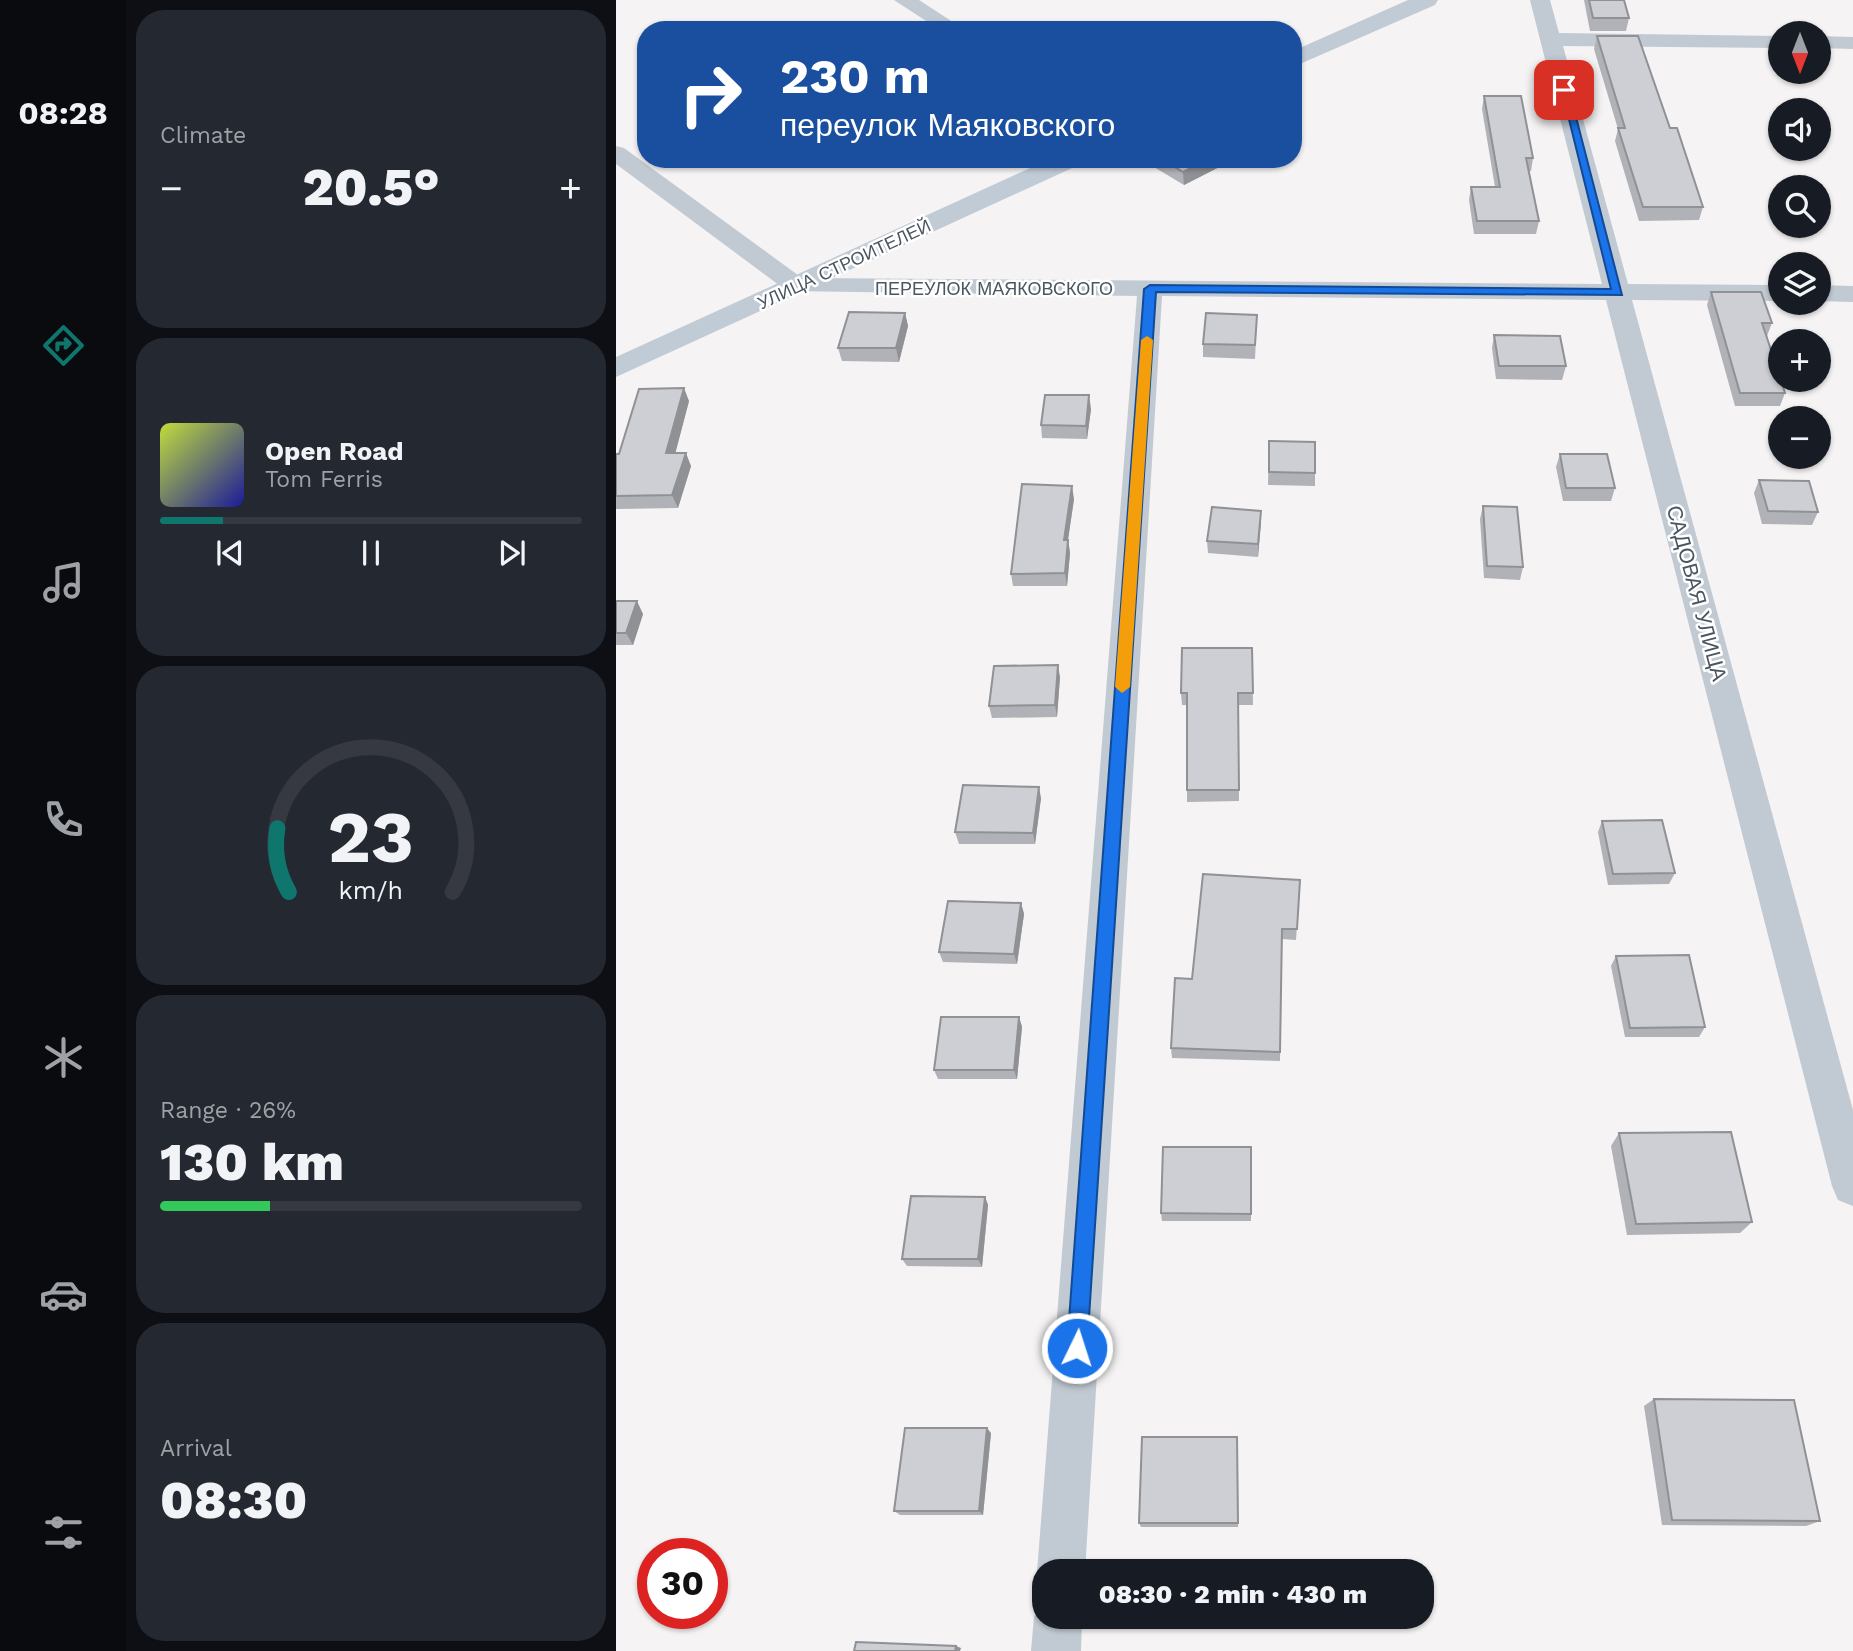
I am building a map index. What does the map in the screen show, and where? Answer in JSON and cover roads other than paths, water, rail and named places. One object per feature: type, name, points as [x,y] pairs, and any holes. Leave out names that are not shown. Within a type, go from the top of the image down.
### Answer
[{"type":"street","points":[[904,0],[940,21]]},
{"type":"street","name":"САДОВАЯ УЛИЦА","points":[[1541,0],[1853,1186]]},
{"type":"street","points":[[1302,56],[1424,1]]},
{"type":"street","points":[[1551,39],[1768,42]]},
{"type":"street","points":[[1831,42],[1853,43]]},
{"type":"street","points":[[616,153],[796,286]]},
{"type":"street","name":"УЛИЦА СТРОИТЕЛЕЙ","points":[[616,368],[1052,168]]},
{"type":"street","name":"ПЕРЕУЛОК МАЯКОВСКОГО","points":[[796,286],[1768,293]]},
{"type":"street","points":[[1062,1559],[1150,289]]},
{"type":"street","points":[[1831,293],[1853,294]]},
{"type":"street","points":[[1056,1651],[1057,1629]]}]
